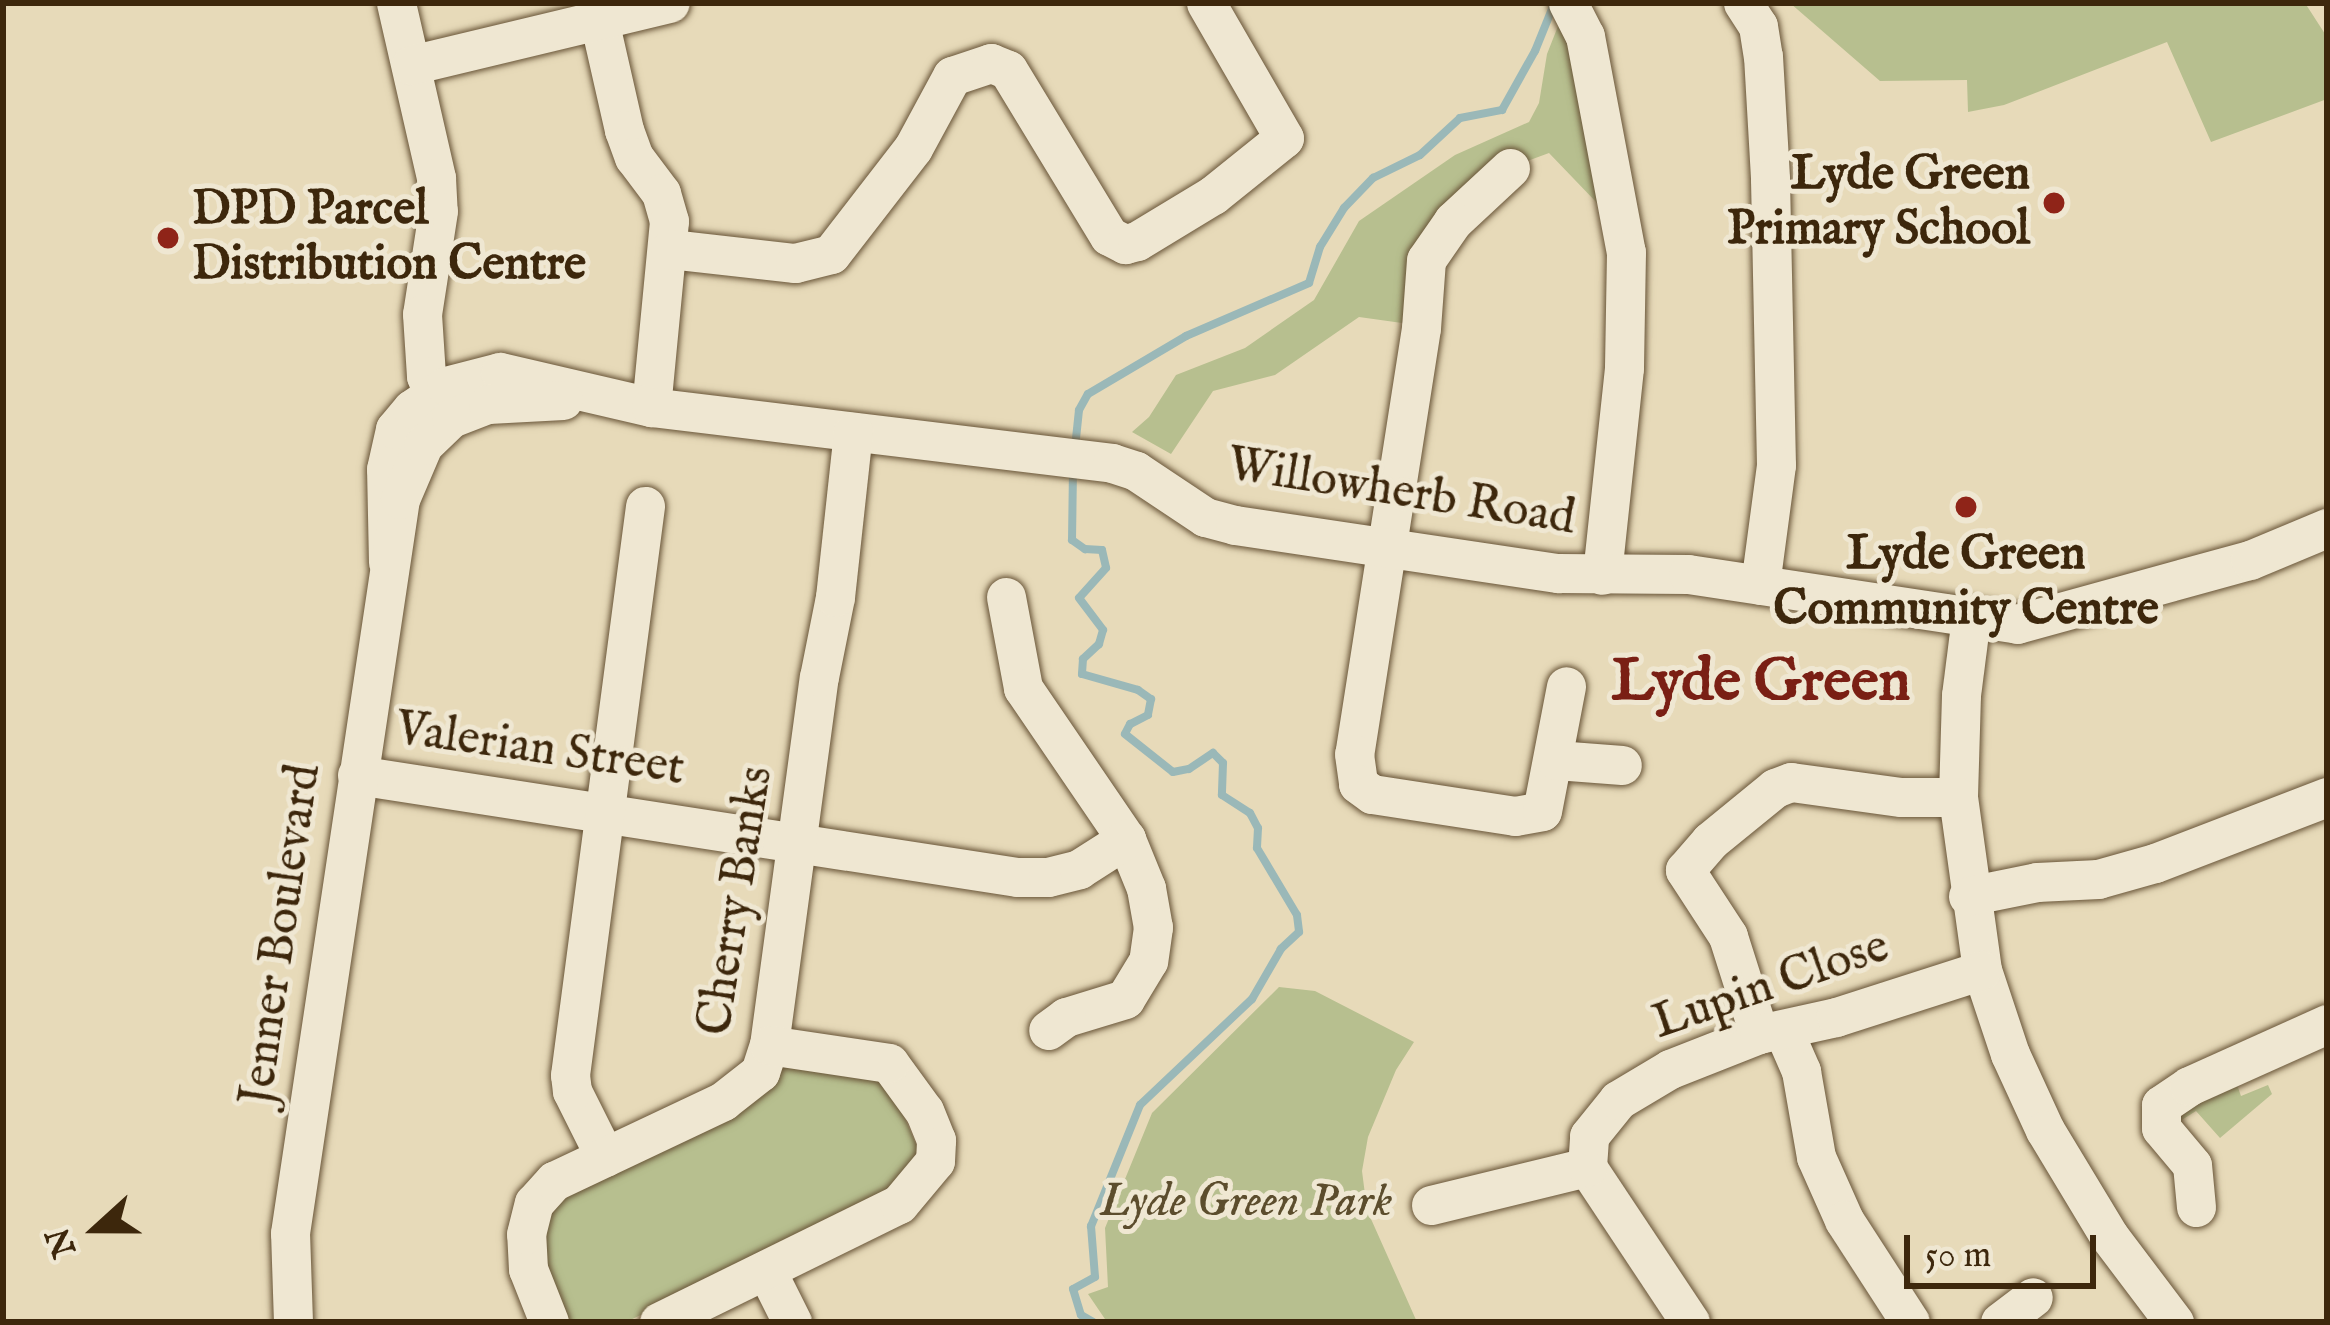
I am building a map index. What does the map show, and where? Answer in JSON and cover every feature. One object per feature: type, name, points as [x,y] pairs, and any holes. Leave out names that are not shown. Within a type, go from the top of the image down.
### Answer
[{"type":"street","points":[[396,3],[436,178],[438,211],[422,314],[454,400]]},
{"type":"street","points":[[411,64],[670,3]]},
{"type":"street","points":[[670,249],[795,263],[831,254],[913,148],[952,76],[991,63],[1008,70],[1117,242],[1136,241],[1172,222],[1284,138],[1206,3]]},
{"type":"street","points":[[1743,3],[1758,26],[1763,56],[1770,179],[1776,465],[1760,585]]},
{"type":"street","points":[[1568,4],[1586,36],[1626,253],[1624,368],[1602,575]]},
{"type":"street","points":[[599,20],[624,130],[634,158],[666,208],[670,249],[651,407]]},
{"type":"street","points":[[1510,168],[1453,221],[1426,260],[1354,754],[1358,784],[1372,794],[1528,817],[1542,811],[1556,760],[1567,686]]},
{"type":"street","name":"Willowherb Road","points":[[454,400],[520,375],[604,400],[651,407],[1112,463],[1136,471],[1204,517],[1386,549],[1602,575],[1688,574],[2018,624],[2250,560],[2327,528]]},
{"type":"street","name":"Jenner Boulevard","points":[[293,1322],[290,1233],[388,562],[407,478],[454,400]]},
{"type":"street","name":"Cherry Banks","points":[[549,1322],[529,1268],[526,1234],[534,1202],[554,1181],[746,1088],[760,1072],[769,1046],[819,676],[835,597],[853,432]]},
{"type":"street","points":[[605,1157],[572,1091],[570,1076],[645,506]]},
{"type":"street","points":[[1006,597],[1023,688],[1126,839],[1146,888],[1153,927],[1148,962],[1125,1000],[1066,1017],[1048,1030]]},
{"type":"street","points":[[1971,617],[1961,695],[1958,797],[1968,896],[1982,970],[2010,1054],[2045,1130],[2109,1236],[2174,1322]]},
{"type":"street","points":[[1556,760],[1622,765]]},
{"type":"street","name":"Valerian Street","points":[[357,775],[1048,877],[1079,869],[1126,839]]},
{"type":"street","points":[[1910,1322],[1844,1220],[1816,1157],[1801,1071],[1771,1033],[1728,936],[1685,870],[1710,841],[1775,788],[1791,782],[1901,797],[1958,797]]},
{"type":"street","points":[[1968,896],[2036,882],[2098,879],[2156,863],[2327,797]]},
{"type":"street","name":"Lupin Close","points":[[1588,1167],[1589,1136],[1618,1100],[1670,1069],[1771,1033],[1982,970]]},
{"type":"street","points":[[2196,1207],[2192,1166],[2161,1128],[2161,1105],[2189,1086],[2327,1024]]},
{"type":"street","points":[[659,1322],[899,1204],[935,1161],[936,1140],[908,1082],[889,1063],[769,1046]]},
{"type":"street","points":[[1431,1205],[1588,1167],[1690,1322]]},
{"type":"street","points":[[766,1270],[792,1322]]},
{"type":"street","points":[[2000,1322],[2033,1297]]},
{"type":"green space","points":[[1790,3],[2305,3],[2327,37],[2327,99],[2211,142],[2167,42],[2004,105],[1968,112],[1967,80],[1880,81]]},
{"type":"green space","points":[[1564,11],[1598,204],[1549,153],[1522,163],[1506,160],[1402,323],[1359,317],[1275,375],[1213,391],[1171,454],[1132,432],[1149,417],[1176,375],[1245,348],[1314,300],[1359,221],[1455,155],[1529,122],[1539,103],[1547,54]]},
{"type":"green space","name":"Lyde Green Park","points":[[1279,987],[1315,991],[1414,1042],[1396,1070],[1368,1137],[1362,1171],[1367,1210],[1417,1322],[1107,1322],[1088,1294],[1108,1287],[1105,1228],[1152,1113]]},
{"type":"green space","points":[[785,1054],[880,1078],[894,1093],[918,1149],[914,1168],[883,1200],[626,1322],[566,1322],[536,1238],[549,1205]]},
{"type":"green space","points":[[2235,1079],[2241,1096],[2268,1085],[2272,1094],[2220,1138],[2196,1111],[2180,1121],[2181,1109]]},
{"type":"waterway","points":[[1075,448],[1079,410],[1088,394],[1186,336],[1309,283],[1320,247],[1344,208],[1373,178],[1420,155],[1460,118],[1502,110],[1535,51],[1554,4]]},
{"type":"waterway","points":[[1073,469],[1072,540],[1085,549],[1102,550],[1106,568],[1079,598],[1103,630],[1099,644],[1083,659],[1082,674],[1138,690],[1151,699],[1148,715],[1130,724],[1125,734],[1173,772],[1189,769],[1213,753],[1223,763],[1222,795],[1250,813],[1258,828],[1257,848],[1297,915],[1299,932],[1281,949],[1252,999],[1140,1105],[1091,1226],[1095,1277],[1073,1289],[1081,1315],[1093,1322]]},
{"type":"place","name":"Lyde Green Primary School","points":[[2054,203]]},
{"type":"place","name":"DPD Parcel Distribution Centre","points":[[168,238]]},
{"type":"place","name":"Lyde Green Community Centre","points":[[1966,507]]},
{"type":"district","name":"Lyde Green","points":[[1761,683]]}]
